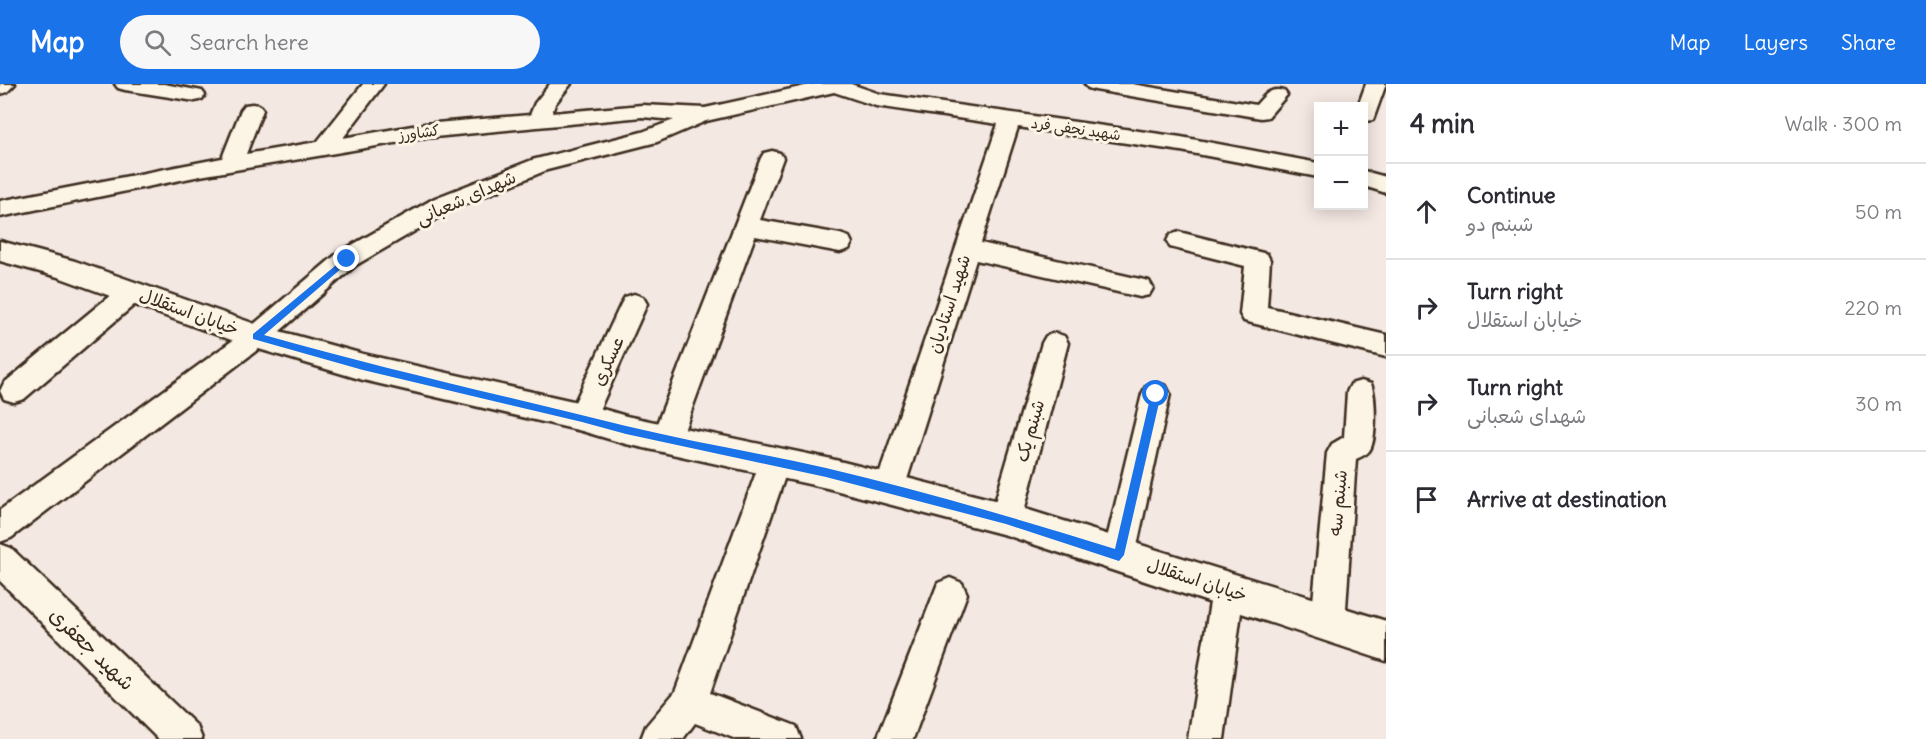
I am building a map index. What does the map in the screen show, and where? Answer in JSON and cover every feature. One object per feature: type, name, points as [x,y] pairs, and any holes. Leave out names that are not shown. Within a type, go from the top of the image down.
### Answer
[{"type":"street","points":[[0,88],[5,84]]},
{"type":"street","points":[[125,84],[195,95]]},
{"type":"street","points":[[324,148],[375,84]]},
{"type":"street","points":[[539,120],[545,103],[561,84]]},
{"type":"street","points":[[1095,84],[1261,111],[1277,95]]},
{"type":"street","points":[[1368,108],[1376,84]]},
{"type":"street","name":"کشاورز","points":[[0,209],[231,164],[424,131],[642,111],[705,116],[769,93],[838,85]]},
{"type":"street","name":"شهید نجفی فرد","points":[[838,85],[876,100],[1181,144],[1314,169]]},
{"type":"street","points":[[231,164],[252,110]]},
{"type":"street","name":"شهدای شعبانی","points":[[0,528],[256,337],[347,259],[443,204],[540,165],[649,137],[705,116]]},
{"type":"street","points":[[578,117],[584,154]]},
{"type":"street","name":"شهید استادیان","points":[[889,489],[1010,119]]},
{"type":"street","points":[[666,439],[772,158]]},
{"type":"street","points":[[1368,180],[1386,185]]},
{"type":"street","points":[[747,226],[840,243]]},
{"type":"street","points":[[1179,241],[1258,260],[1253,314],[1386,346]]},
{"type":"street","points":[[967,249],[1140,288]]},
{"type":"street","name":"خیابان استقلال","points":[[0,251],[65,268],[256,337],[363,367],[582,417],[666,439],[775,462],[1006,519],[1386,641]]},
{"type":"street","points":[[14,391],[132,292]]},
{"type":"street","name":"عسکری","points":[[582,417],[634,304]]},
{"type":"street","name":"شبنم یک","points":[[1006,519],[1055,343]]},
{"type":"street","name":"شبنم سه","points":[[1328,622],[1342,453],[1358,443],[1361,393]]},
{"type":"street","points":[[1119,555],[1156,394]]},
{"type":"street","points":[[659,739],[689,703],[775,462]]},
{"type":"street","name":"شهید جعفری","points":[[0,559],[184,739]]},
{"type":"street","points":[[1206,739],[1228,590]]},
{"type":"street","points":[[895,739],[950,594]]},
{"type":"street","points":[[689,703],[783,739]]},
{"type":"route","points":[[347,259],[256,337],[363,367],[582,417],[626,430],[826,473],[1006,519],[1119,555],[1156,394]]}]
